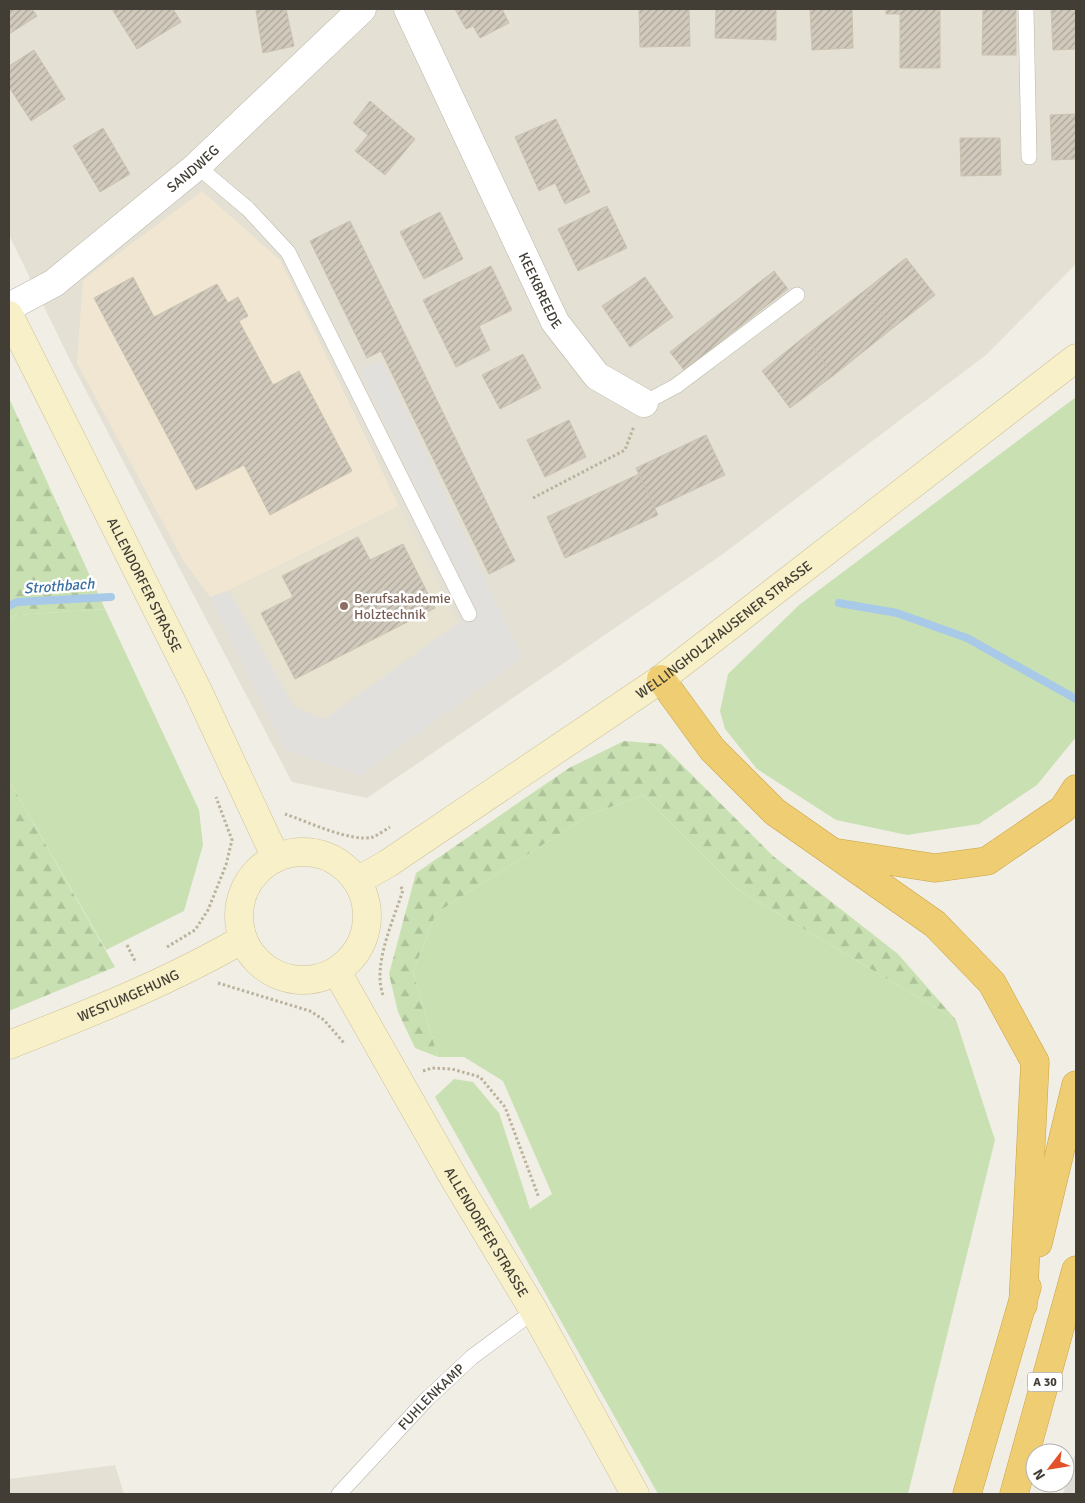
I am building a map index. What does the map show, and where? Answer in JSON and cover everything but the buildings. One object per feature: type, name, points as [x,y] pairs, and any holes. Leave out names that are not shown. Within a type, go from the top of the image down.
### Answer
[{"type":"highway","points":[[661,679],[712,748],[775,812],[935,924],[992,983],[1035,1062],[1023,1305]]},
{"type":"highway","points":[[834,852],[935,868],[987,861],[1063,809],[1076,789]]},
{"type":"highway","points":[[967,1494],[1023,1305],[1076,1086]]},
{"type":"highway","name":"A 30","points":[[1014,1494],[1076,1270]]},
{"type":"main road","name":"ALLENDORFER STRASSE","points":[[9,315],[198,691],[276,858]]},
{"type":"main road","name":"WELLINGHOLZHAUSENER STRASSE","points":[[357,881],[387,864],[661,679],[1076,358]]},
{"type":"main road","points":[[294,852],[312,852],[330,858],[346,867],[357,881],[365,897],[368,914],[366,931],[355,954],[336,972],[316,980],[294,980],[272,972],[255,959],[243,940],[239,920],[240,901],[248,883],[260,868],[276,858],[294,852]]},
{"type":"main road","name":"WESTUMGEHUNG","points":[[9,1045],[66,1023],[208,960],[243,940]]},
{"type":"main road","name":"ALLENDORFER STRASSE","points":[[336,972],[399,1079],[455,1180],[534,1311],[635,1494]]},
{"type":"street","name":"SANDWEG","points":[[9,307],[54,282],[197,166],[362,9]]},
{"type":"street","name":"KEEKBREEDE","points":[[408,9],[555,322],[597,376],[644,403]]},
{"type":"lane","points":[[1026,9],[1029,157]]},
{"type":"lane","points":[[197,166],[248,209],[288,252],[469,614]]},
{"type":"lane","points":[[644,403],[676,386],[797,295]]},
{"type":"lane","name":"FUHLENKAMP","points":[[339,1494],[426,1400],[472,1357],[534,1311]]},
{"type":"path","points":[[533,498],[625,450],[644,403]]},
{"type":"path","points":[[284,814],[324,830],[372,838],[397,823]]},
{"type":"path","points":[[165,948],[195,930],[208,910],[226,864],[232,840]]},
{"type":"path","points":[[386,1002],[380,988],[380,962],[403,890]]},
{"type":"path","points":[[130,966],[144,960]]},
{"type":"path","points":[[218,984],[310,1011],[324,1020],[349,1048]]},
{"type":"path","points":[[399,1079],[432,1068],[452,1069],[480,1077],[505,1108],[538,1198]]},
{"type":"shaded area","points":[[9,9],[1076,9],[1076,264],[986,355],[723,554],[367,798],[292,782],[72,364],[9,235]]},
{"type":"shaded area","points":[[202,191],[280,260],[399,506],[229,590],[210,597],[183,560],[77,363],[83,280]]},
{"type":"shaded area","points":[[381,360],[522,657],[361,776],[285,749],[210,597],[229,590],[294,707],[325,719],[476,610],[360,370]]},
{"type":"shaded area","name":"Berufsakademie Holztechnik","points":[[399,506],[458,623],[325,719],[294,707],[229,590]]},
{"type":"shaded area","points":[[1076,1450],[1076,1494],[1063,1494],[1075,1493]]},
{"type":"shaded area","points":[[115,1465],[124,1494],[9,1494],[9,1479]]},
{"type":"green space","points":[[1076,397],[1076,737],[1037,785],[979,824],[907,835],[836,820],[757,769],[725,729],[720,711],[728,674],[799,605]]},
{"type":"green space","points":[[9,398],[105,609],[17,615],[9,619]]},
{"type":"green space","points":[[105,609],[199,810],[203,845],[184,911],[106,950],[9,780],[9,619],[17,615]]},
{"type":"green space","points":[[624,741],[661,744],[773,856],[898,954],[956,1020],[737,889],[643,795],[589,815],[436,913],[413,972],[438,1057],[415,1048],[398,1012],[389,974],[416,873],[569,768]]},
{"type":"green space","points":[[9,780],[115,967],[9,1011]]},
{"type":"green space","points":[[643,795],[737,889],[956,1020],[995,1140],[908,1494],[658,1494],[435,1097],[454,1079],[473,1082],[499,1113],[530,1209],[552,1194],[503,1081],[464,1057],[438,1057],[413,972],[436,913],[589,815]]},
{"type":"waterway","name":"Strothbach","points":[[9,606],[17,602],[111,597]]},
{"type":"waterway","points":[[839,603],[897,613],[967,638],[1076,699]]},
{"type":"place","name":"Berufsakademie Holztechnik","points":[[344,606]]}]
